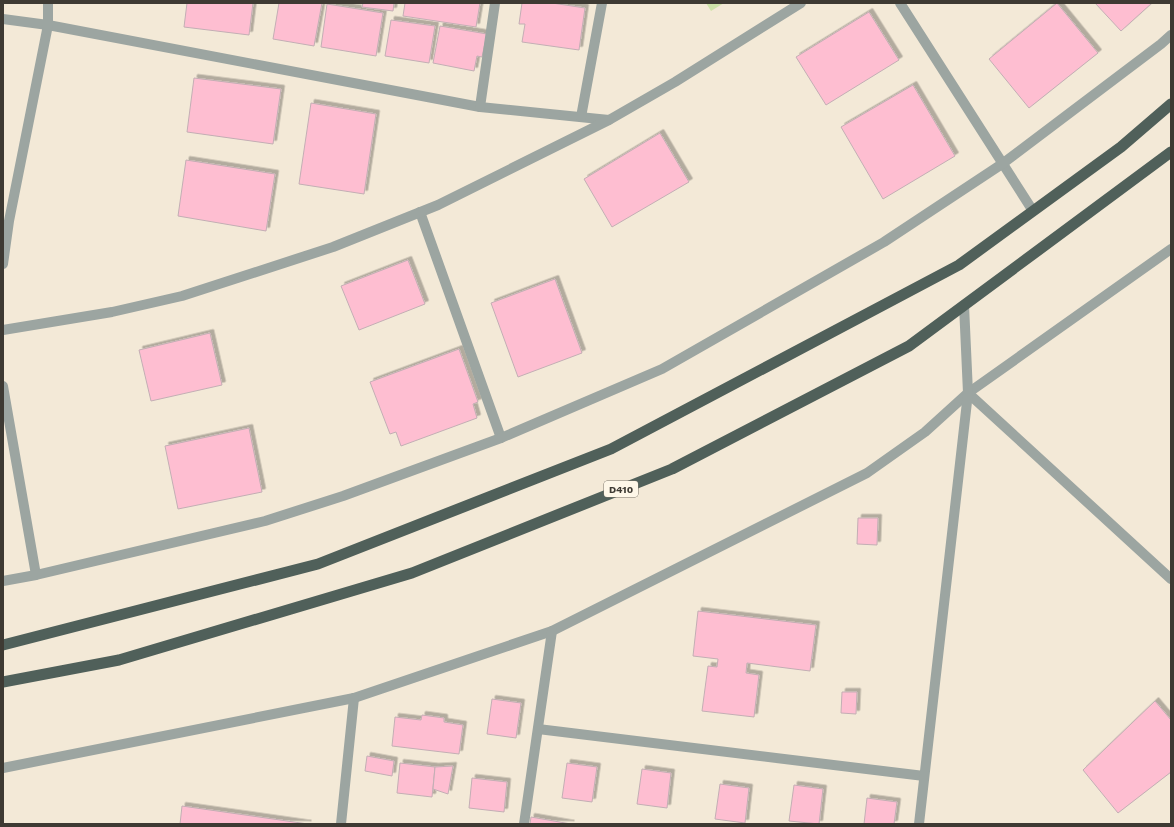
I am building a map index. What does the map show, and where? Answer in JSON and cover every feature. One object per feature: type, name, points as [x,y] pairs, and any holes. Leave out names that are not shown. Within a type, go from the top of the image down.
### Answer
[{"type":"highway","points":[[3,645],[318,564],[611,449],[959,265],[1121,147],[1171,104]]},
{"type":"highway","name":"D410","points":[[3,682],[119,660],[412,573],[672,469],[909,346],[1171,152]]},
{"type":"street","points":[[3,264],[6,221],[48,25],[48,3]]},
{"type":"street","points":[[480,107],[495,3]]},
{"type":"street","points":[[581,117],[602,3]]},
{"type":"street","points":[[3,330],[112,312],[182,296],[333,247],[438,205],[609,120],[675,82],[801,3]]},
{"type":"street","points":[[900,3],[1033,211]]},
{"type":"street","points":[[3,19],[48,25],[480,107],[609,120]]},
{"type":"street","points":[[3,581],[36,575],[265,521],[358,491],[501,438],[662,369],[884,242],[1002,164],[1171,35]]},
{"type":"street","points":[[420,212],[501,438]]},
{"type":"street","points":[[3,768],[354,698],[552,631],[867,473],[925,432],[968,393],[1171,249]]},
{"type":"street","points":[[919,824],[968,393],[964,305]]},
{"type":"street","points":[[3,386],[36,575]]},
{"type":"street","points":[[968,393],[1171,579]]},
{"type":"street","points":[[524,824],[552,631]]},
{"type":"street","points":[[341,824],[354,698]]},
{"type":"street","points":[[538,729],[924,776]]},
{"type":"green space","points":[[706,3],[724,3],[711,11]]},
{"type":"building","points":[[187,3],[253,3],[249,35],[184,27]]},
{"type":"building","points":[[279,3],[322,3],[314,46],[273,39]]},
{"type":"building","points":[[363,3],[394,3],[393,11],[362,7]]},
{"type":"building","points":[[405,3],[480,3],[476,27],[403,16]]},
{"type":"building","points":[[522,3],[552,3],[585,8],[579,50],[522,42],[525,24],[519,24]]},
{"type":"building","points":[[1057,3],[1098,53],[1029,108],[989,59]]},
{"type":"building","points":[[1095,3],[1152,3],[1121,31]]},
{"type":"building","points":[[327,4],[383,13],[376,56],[321,47]]},
{"type":"building","points":[[869,12],[899,60],[826,105],[796,57]]},
{"type":"building","points":[[391,20],[435,26],[429,63],[385,56]]},
{"type":"building","points":[[440,26],[487,34],[482,57],[477,56],[474,71],[433,63]]},
{"type":"building","points":[[194,78],[281,89],[273,144],[187,132]]},
{"type":"building","points":[[913,85],[955,156],[883,199],[841,127]]},
{"type":"building","points":[[311,103],[376,114],[364,194],[299,184]]},
{"type":"building","points":[[660,133],[689,182],[612,227],[584,179]]},
{"type":"building","points":[[186,160],[275,174],[266,231],[178,216]]},
{"type":"building","points":[[408,260],[425,304],[359,330],[341,286]]},
{"type":"building","points":[[555,279],[582,353],[518,377],[491,303]]},
{"type":"building","points":[[210,333],[222,385],[151,401],[139,350]]},
{"type":"building","points":[[459,349],[478,402],[473,404],[477,418],[401,446],[396,432],[390,434],[370,382]]},
{"type":"building","points":[[249,428],[262,492],[178,509],[165,446]]},
{"type":"building","points":[[858,518],[878,518],[877,545],[857,544]]},
{"type":"building","points":[[698,611],[816,625],[810,671],[747,663],[746,673],[759,675],[754,717],[702,711],[708,666],[717,667],[718,659],[693,656]]},
{"type":"building","points":[[842,692],[857,692],[856,714],[841,713]]},
{"type":"building","points":[[492,699],[521,703],[516,738],[487,734]]},
{"type":"building","points":[[1155,701],[1171,720],[1171,772],[1118,813],[1083,770]]},
{"type":"building","points":[[422,715],[444,718],[444,722],[463,725],[459,754],[392,746],[395,717],[421,720]]},
{"type":"building","points":[[367,756],[394,761],[392,776],[365,771]]},
{"type":"building","points":[[400,763],[435,767],[432,797],[397,793]]},
{"type":"building","points":[[567,763],[597,767],[592,802],[562,798]]},
{"type":"building","points":[[453,766],[448,794],[433,789],[435,767]]},
{"type":"building","points":[[642,769],[671,773],[667,808],[637,804]]},
{"type":"building","points":[[472,778],[507,782],[504,812],[469,808]]},
{"type":"building","points":[[720,784],[749,788],[745,823],[715,819]]},
{"type":"building","points":[[794,785],[823,789],[819,824],[789,821]]},
{"type":"building","points":[[867,798],[897,802],[894,824],[864,824]]},
{"type":"building","points":[[182,806],[308,824],[180,824]]},
{"type":"building","points":[[531,817],[571,824],[530,824]]}]
